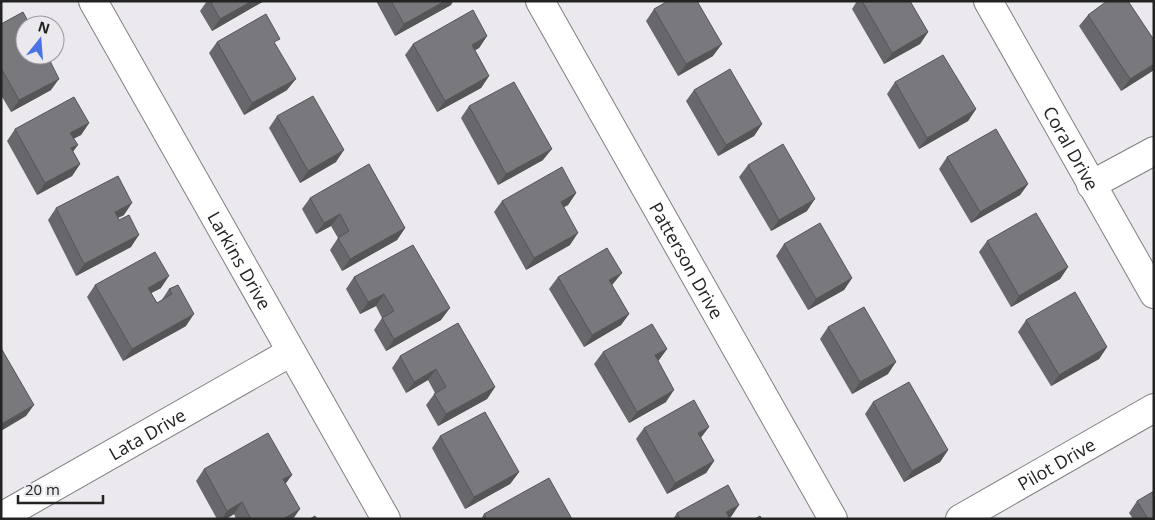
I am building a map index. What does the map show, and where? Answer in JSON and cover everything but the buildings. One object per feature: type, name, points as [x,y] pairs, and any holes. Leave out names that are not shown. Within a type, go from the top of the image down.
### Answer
[{"type":"street","name":"Larkins Drive","points":[[93,1],[386,519]]},
{"type":"street","name":"Patterson Drive","points":[[540,1],[833,519]]},
{"type":"street","name":"Coral Drive","points":[[988,1],[1154,294]]},
{"type":"street","points":[[1091,185],[1154,151]]},
{"type":"street","name":"Lata Drive","points":[[1,517],[291,352]]},
{"type":"street","name":"Pilot Drive","points":[[960,519],[1154,408]]}]
